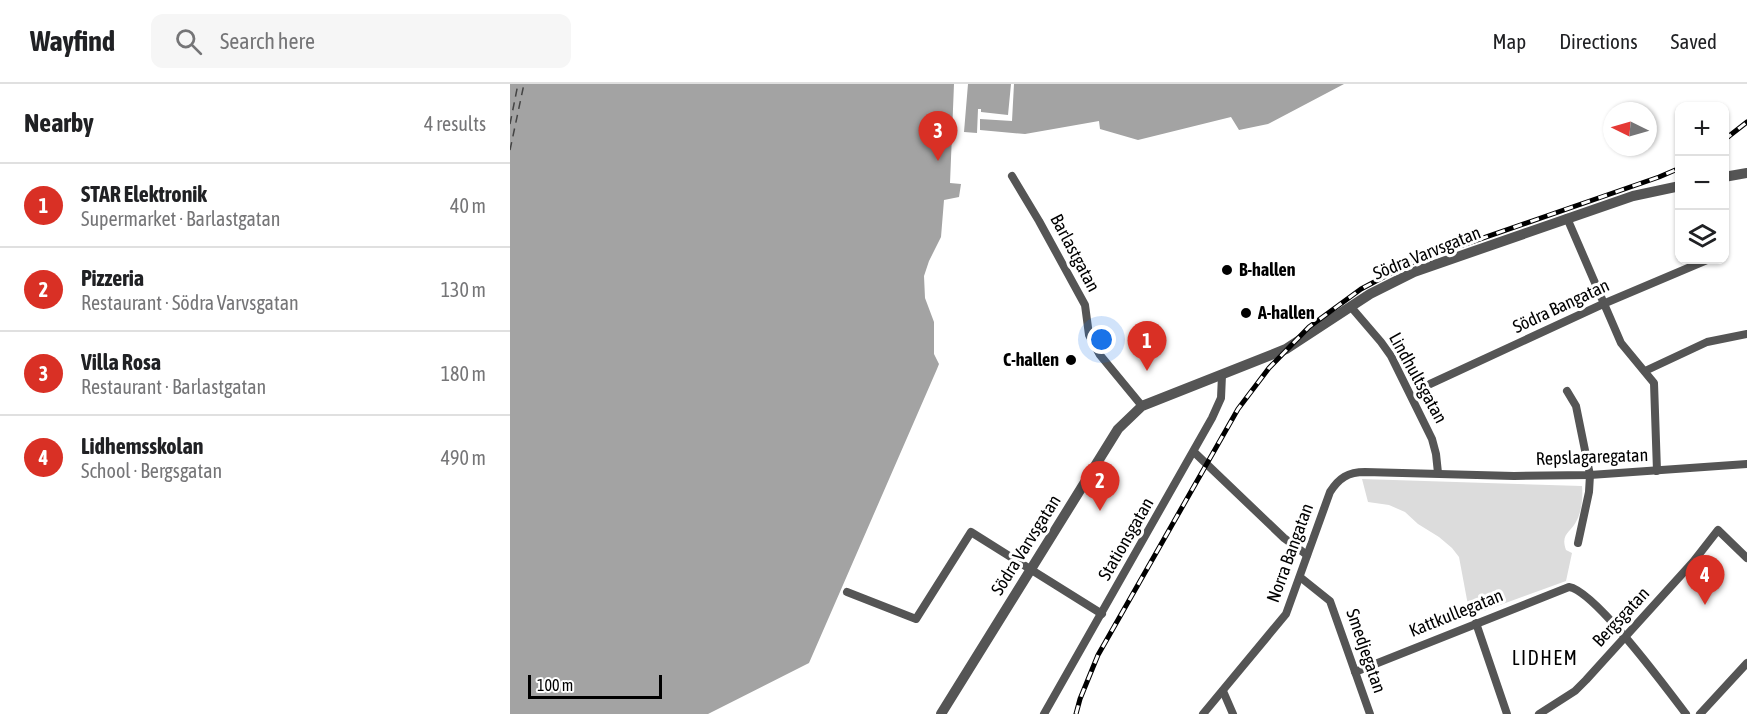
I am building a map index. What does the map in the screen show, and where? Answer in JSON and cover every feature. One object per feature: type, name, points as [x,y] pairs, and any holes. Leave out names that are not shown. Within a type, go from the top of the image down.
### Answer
[{"type":"street","points":[[1729,176],[1747,173]]},
{"type":"street","name":"Barlastgatan","points":[[1012,176],[1085,305],[1089,334],[1094,345],[1142,406]]},
{"type":"street","name":"Södra Varvsgatan","points":[[941,714],[1118,429],[1142,406],[1296,344],[1351,307],[1414,272],[1633,196],[1675,187]]},
{"type":"street","points":[[1567,218],[1621,343],[1653,383],[1657,471]]},
{"type":"street","name":"Södra Bangatan","points":[[1430,384],[1603,304],[1698,264]]},
{"type":"street","name":"Lindhultsgatan","points":[[1351,307],[1391,356],[1432,439],[1438,473]]},
{"type":"street","points":[[1645,371],[1707,342],[1747,334]]},
{"type":"street","name":"Stationsgatan","points":[[1044,714],[1218,407],[1222,375]]},
{"type":"street","points":[[1567,390],[1576,406],[1590,475],[1589,492],[1578,543]]},
{"type":"street","points":[[1194,452],[1284,538],[1307,555]]},
{"type":"street","name":"Repslagaregatan","points":[[1438,473],[1590,475],[1747,464]]},
{"type":"street","name":"Norra Bangatan","points":[[1203,714],[1286,614],[1330,492],[1340,479],[1346,474],[1365,471],[1438,473]]},
{"type":"street","name":"Bergsgatan","points":[[1539,714],[1575,691],[1693,562],[1718,530],[1747,558]]},
{"type":"street","points":[[847,592],[916,619],[971,532],[1102,614]]},
{"type":"street","name":"Smedjegatan","points":[[1300,577],[1330,601],[1370,714]]},
{"type":"street","name":"Kattkullegatan","points":[[1355,672],[1569,587],[1581,591],[1626,637]]},
{"type":"street","points":[[1476,623],[1507,714]]},
{"type":"street","points":[[1626,637],[1686,714]]},
{"type":"street","points":[[1700,714],[1747,663]]},
{"type":"street","points":[[1223,691],[1233,714]]},
{"type":"shaded area","points":[[510,84],[954,84],[950,183],[961,184],[959,197],[944,200],[941,237],[924,276],[925,298],[934,322],[934,354],[939,364],[809,663],[708,714],[510,714]]},
{"type":"shaded area","points":[[968,84],[1011,84],[1008,115],[981,112],[981,109],[978,109],[977,133],[964,132]]},
{"type":"shaded area","points":[[1014,84],[1344,84],[1268,124],[1239,130],[1231,117],[1138,140],[1100,129],[1099,121],[1025,134],[980,130],[980,119],[1012,121]]},
{"type":"shaded area","points":[[1362,479],[1582,486],[1579,516],[1564,540],[1566,550],[1572,553],[1566,581],[1470,616],[1459,557],[1452,548],[1405,512],[1389,505],[1368,502]]},
{"type":"ferry route","points":[[510,124],[518,84]]},
{"type":"ferry route","points":[[510,150],[524,84]]},
{"type":"railway","points":[[1729,136],[1747,122]]},
{"type":"railway","points":[[1076,714],[1098,655],[1238,409],[1269,368],[1309,327],[1361,289],[1408,264],[1675,170]]},
{"type":"place","name":"Villa Rosa","points":[[938,161]]},
{"type":"place","name":"B-hallen","points":[[1227,270]]},
{"type":"place","name":"A-hallen","points":[[1246,313]]},
{"type":"place","name":"C-hallen","points":[[1071,360]]},
{"type":"place","name":"STAR Elektronik","points":[[1147,371]]},
{"type":"place","name":"Pizzeria","points":[[1100,511]]},
{"type":"place","name":"Lidhemsskolan","points":[[1705,605]]},
{"type":"district","name":"LIDHEM","points":[[1545,658]]}]
